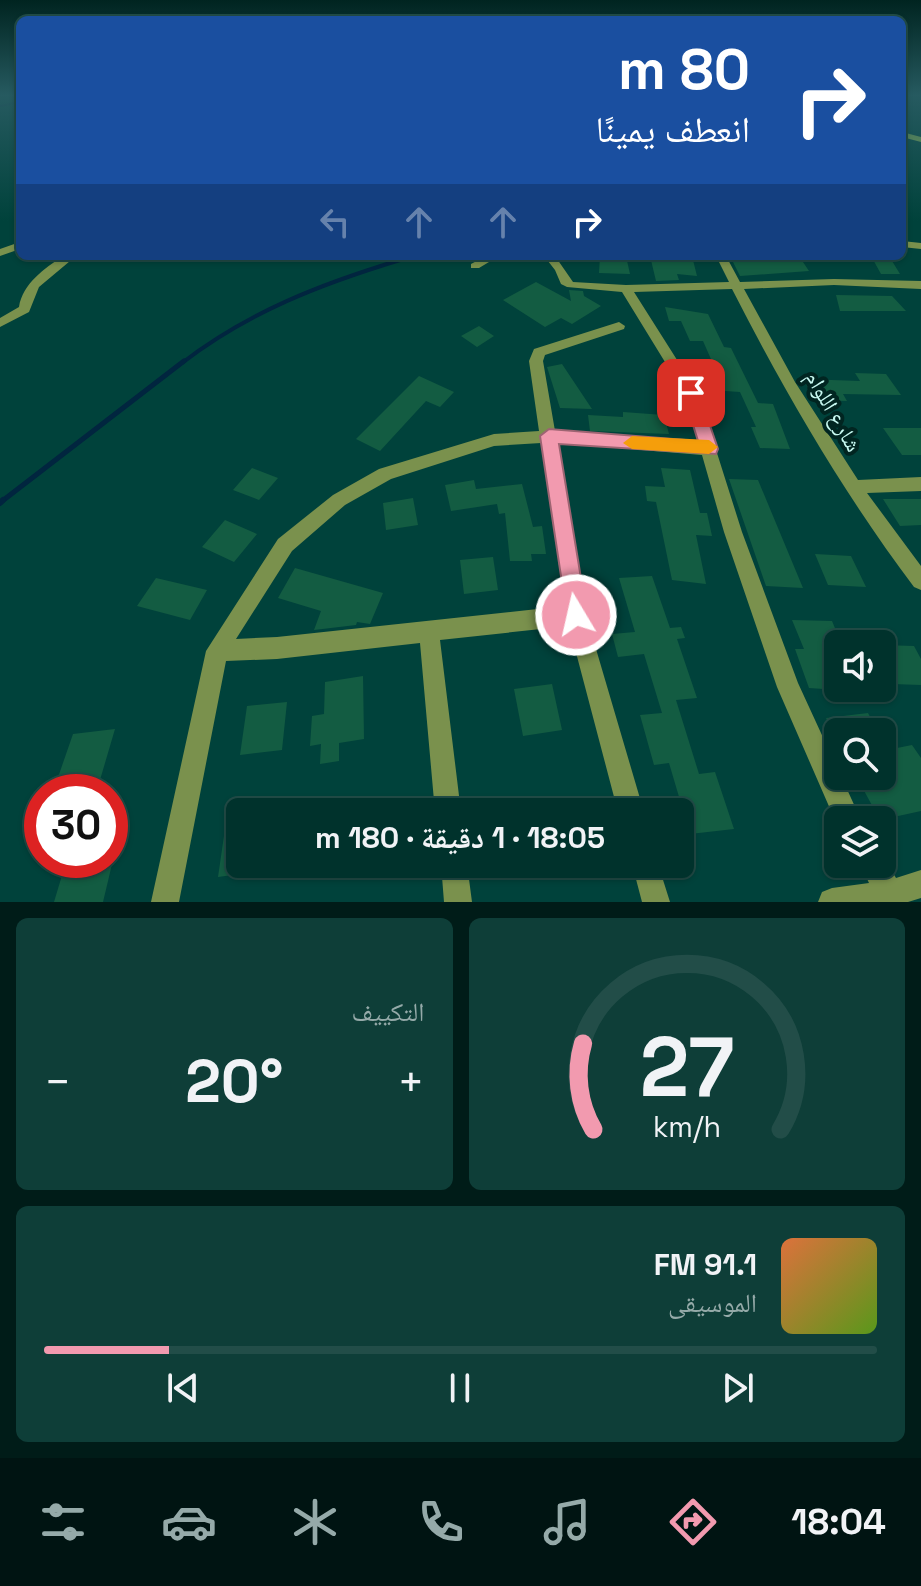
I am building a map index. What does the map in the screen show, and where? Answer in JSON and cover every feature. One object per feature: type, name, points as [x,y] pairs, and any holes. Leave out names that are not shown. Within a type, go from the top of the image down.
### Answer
[{"type":"street","points":[[0,323],[25,309],[26,296],[34,284],[66,260]]},
{"type":"street","points":[[475,266],[486,260]]},
{"type":"street","points":[[552,260],[566,283],[626,289],[834,282],[921,285]]},
{"type":"street","name":"شارع اللوام","points":[[723,260],[853,487],[921,581]]},
{"type":"street","points":[[626,289],[691,393],[733,532],[788,687],[842,806]]},
{"type":"street","points":[[619,326],[546,349],[536,356],[576,615],[627,798]]},
{"type":"street","points":[[165,902],[217,651],[285,545],[339,500],[385,474],[472,445],[549,436],[709,449]]},
{"type":"street","points":[[853,487],[921,484]]},
{"type":"street","points":[[217,651],[277,648],[576,615]]},
{"type":"street","points":[[429,632],[447,798]]},
{"type":"street","points":[[455,878],[458,902]]},
{"type":"street","points":[[649,878],[656,902]]},
{"type":"street","points":[[881,878],[892,898]]},
{"type":"street","points":[[832,902],[892,898],[921,884]]},
{"type":"building","points":[[600,260],[627,260],[630,274],[599,273]]},
{"type":"building","points":[[651,260],[693,260],[697,276],[677,274],[679,280],[656,281]]},
{"type":"building","points":[[732,260],[802,260],[809,271],[740,276]]},
{"type":"building","points":[[873,260],[891,260],[900,274],[881,274]]},
{"type":"building","points":[[536,282],[571,301],[569,290],[583,291],[584,296],[601,306],[572,324],[561,318],[545,327],[503,300]]},
{"type":"building","points":[[836,295],[892,296],[906,311],[840,311]]},
{"type":"building","points":[[665,307],[708,314],[724,347],[731,348],[758,403],[773,404],[790,449],[760,448],[751,427],[756,427],[740,392],[725,391],[703,341],[690,341],[681,321],[669,321]]},
{"type":"building","points":[[479,326],[494,336],[477,347],[461,336]]},
{"type":"building","points":[[562,364],[592,409],[560,408],[547,367]]},
{"type":"building","points":[[855,373],[886,374],[901,395],[843,394],[847,401],[814,400],[803,379],[860,381]]},
{"type":"building","points":[[419,376],[454,392],[440,407],[426,401],[380,451],[356,439]]},
{"type":"building","points":[[623,412],[664,415],[669,434],[590,431],[588,415],[623,417]]},
{"type":"building","points":[[883,428],[921,428],[921,455],[902,455]]},
{"type":"building","points":[[252,468],[278,478],[259,500],[233,490]]},
{"type":"building","points":[[661,468],[690,470],[700,513],[707,513],[712,536],[696,535],[706,584],[672,580],[656,502],[647,501],[645,486],[665,487]]},
{"type":"building","points":[[729,479],[758,480],[803,588],[766,586]]},
{"type":"building","points":[[474,480],[476,489],[522,484],[533,527],[542,526],[546,554],[531,554],[532,561],[510,561],[505,513],[499,514],[497,504],[451,511],[445,485]]},
{"type":"building","points":[[413,498],[418,525],[386,530],[383,503]]},
{"type":"building","points":[[883,499],[921,499],[921,525],[900,526]]},
{"type":"building","points":[[225,520],[257,534],[234,562],[202,547]]},
{"type":"building","points":[[815,554],[851,556],[866,587],[828,585]]},
{"type":"building","points":[[493,557],[498,590],[464,594],[460,560]]},
{"type":"building","points":[[295,568],[383,593],[370,624],[357,622],[356,625],[314,630],[321,611],[278,598]]},
{"type":"building","points":[[652,576],[670,628],[681,627],[685,638],[677,639],[697,698],[676,700],[699,774],[715,772],[734,829],[694,834],[694,798],[679,798],[669,763],[654,765],[640,715],[662,713],[644,654],[618,657],[612,634],[635,632],[619,578]]},
{"type":"building","points":[[156,578],[207,590],[190,620],[137,606]]},
{"type":"building","points":[[792,620],[832,621],[836,630],[824,630],[824,689],[809,688],[795,649],[804,649]]},
{"type":"building","points":[[896,645],[914,646],[921,659],[921,685],[896,684]]},
{"type":"building","points":[[363,676],[364,739],[339,743],[339,761],[320,764],[321,744],[310,746],[312,716],[324,714],[325,682]]},
{"type":"building","points":[[552,684],[562,730],[523,736],[514,689]]},
{"type":"building","points":[[287,702],[282,750],[240,755],[247,706]]},
{"type":"building","points":[[868,713],[871,718],[826,718]]},
{"type":"building","points":[[115,729],[102,774],[59,774],[73,734]]},
{"type":"building","points":[[912,745],[921,758],[921,811],[896,816],[896,806],[872,806],[864,790],[896,790],[896,748]]},
{"type":"building","points":[[226,822],[226,876],[218,877]]},
{"type":"building","points":[[61,878],[109,878],[103,902],[54,902]]},
{"type":"waterway","points":[[182,363],[233,329],[286,301],[400,260]]},
{"type":"waterway","points":[[1,502],[184,361]]},
{"type":"slow traffic","points":[[632,443],[709,447]]},
{"type":"route","points":[[576,615],[549,436],[709,449],[691,393]]}]
